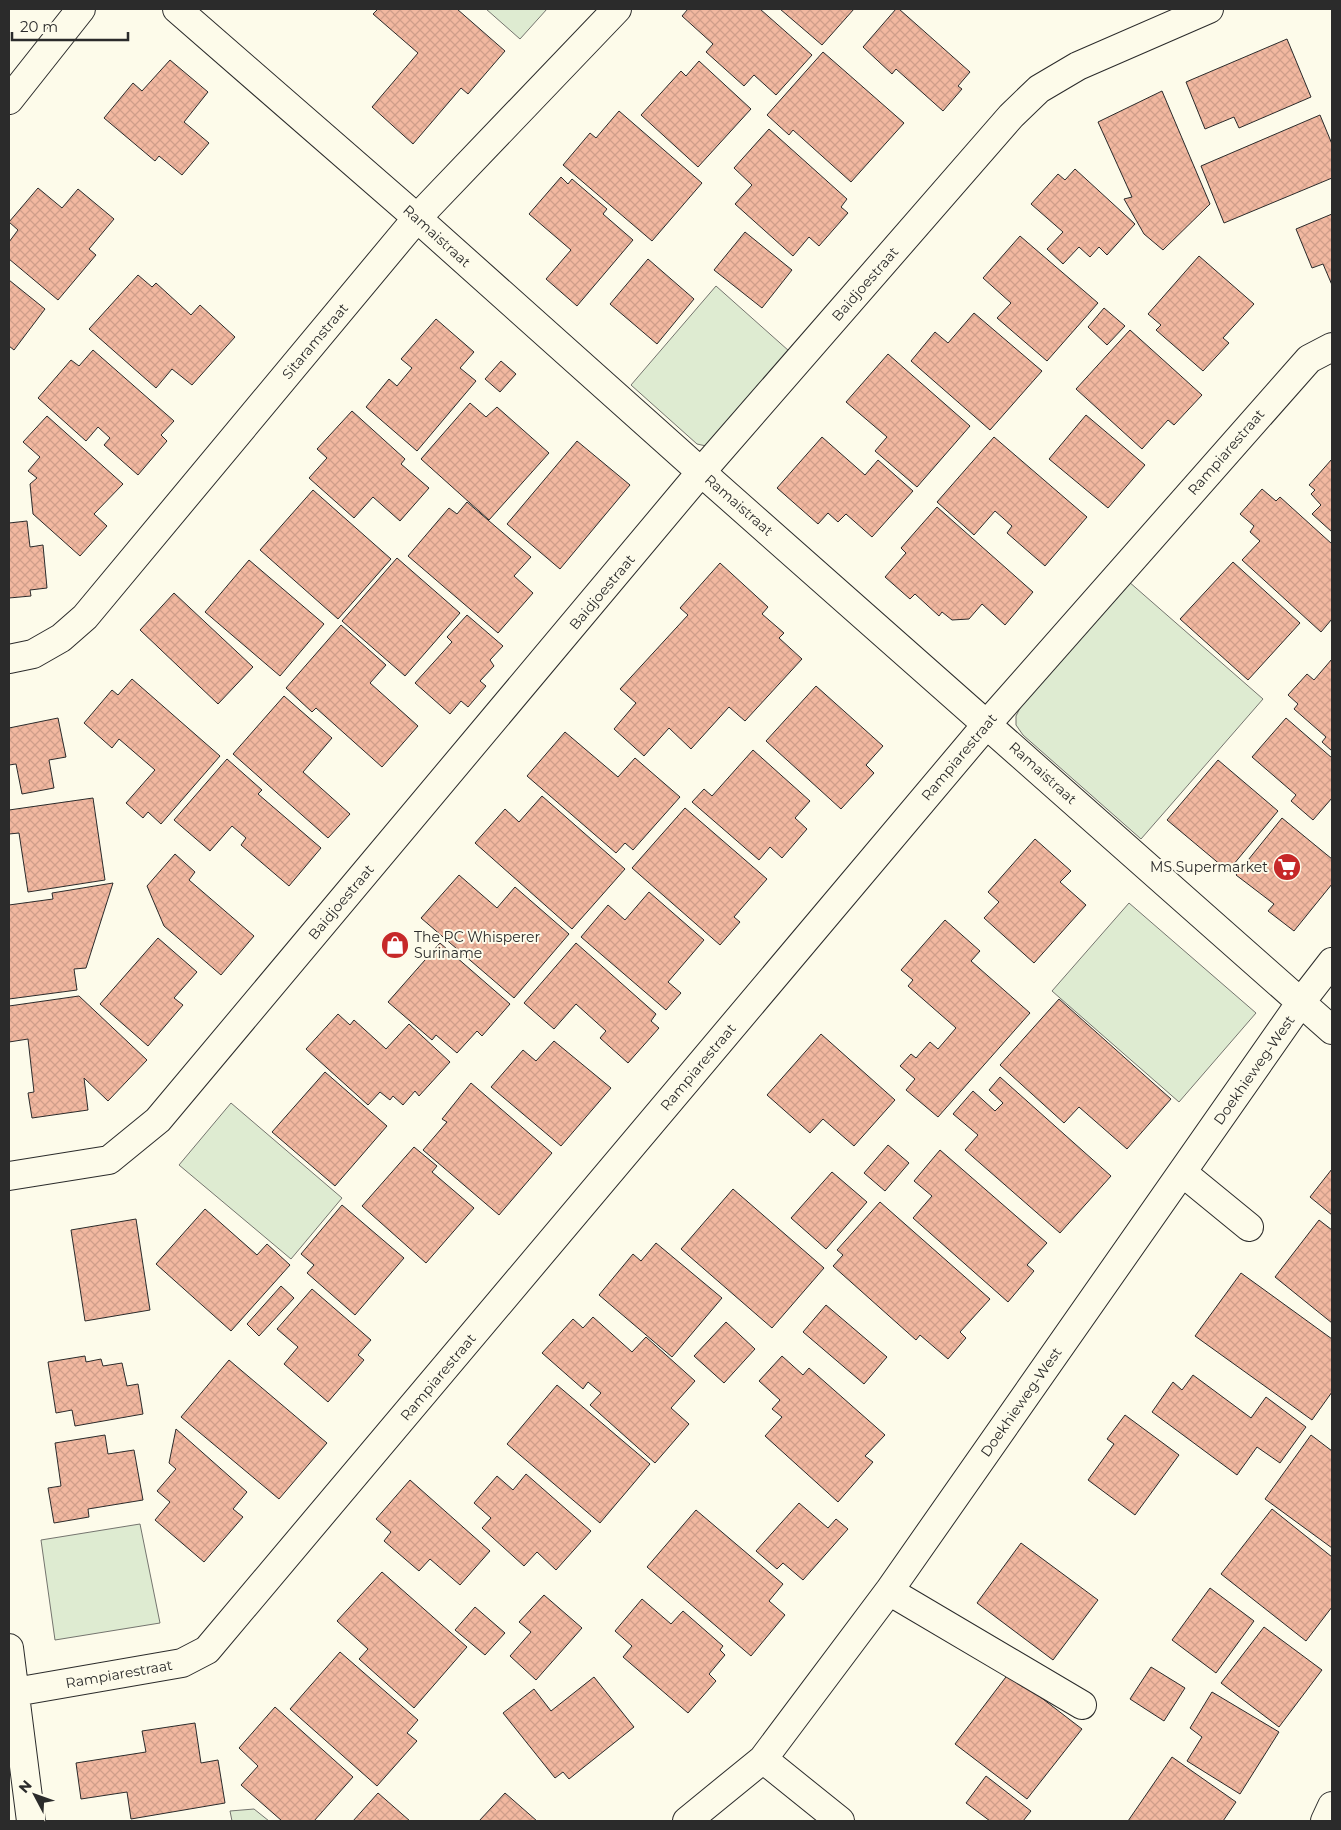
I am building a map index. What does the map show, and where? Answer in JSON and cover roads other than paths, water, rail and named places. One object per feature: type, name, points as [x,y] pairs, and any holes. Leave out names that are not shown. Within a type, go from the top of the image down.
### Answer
[{"type":"street","name":"Ramaistraat","points":[[177,9],[418,218],[701,472],[1332,1030]]},
{"type":"street","name":"Sitaramstraat","points":[[9,659],[33,654],[61,638],[85,617],[418,218],[617,9]]},
{"type":"street","name":"Baidjoestraat","points":[[9,1176],[109,1160],[158,1120],[701,472],[998,131],[1039,89],[1078,66],[1209,9]]},
{"type":"street","points":[[9,100],[72,12]]},
{"type":"street","name":"Rampiarestraat","points":[[14,1692],[182,1663],[207,1650],[987,724],[1309,359],[1332,347]]},
{"type":"street","name":"Doekhieweg-West","points":[[687,1821],[763,1759],[889,1591],[1301,1002],[1332,962]]},
{"type":"street","points":[[1183,1173],[1249,1227]]},
{"type":"street","points":[[889,1591],[1082,1705]]},
{"type":"street","points":[[9,1648],[31,1821]]},
{"type":"street","points":[[763,1759],[840,1821]]},
{"type":"street","points":[[1325,1821],[1332,1806]]},
{"type":"place","name":"MS Supermarket","points":[[1287,867]]},
{"type":"place","name":"The PC Whisperer Suriname","points":[[395,945]]}]
